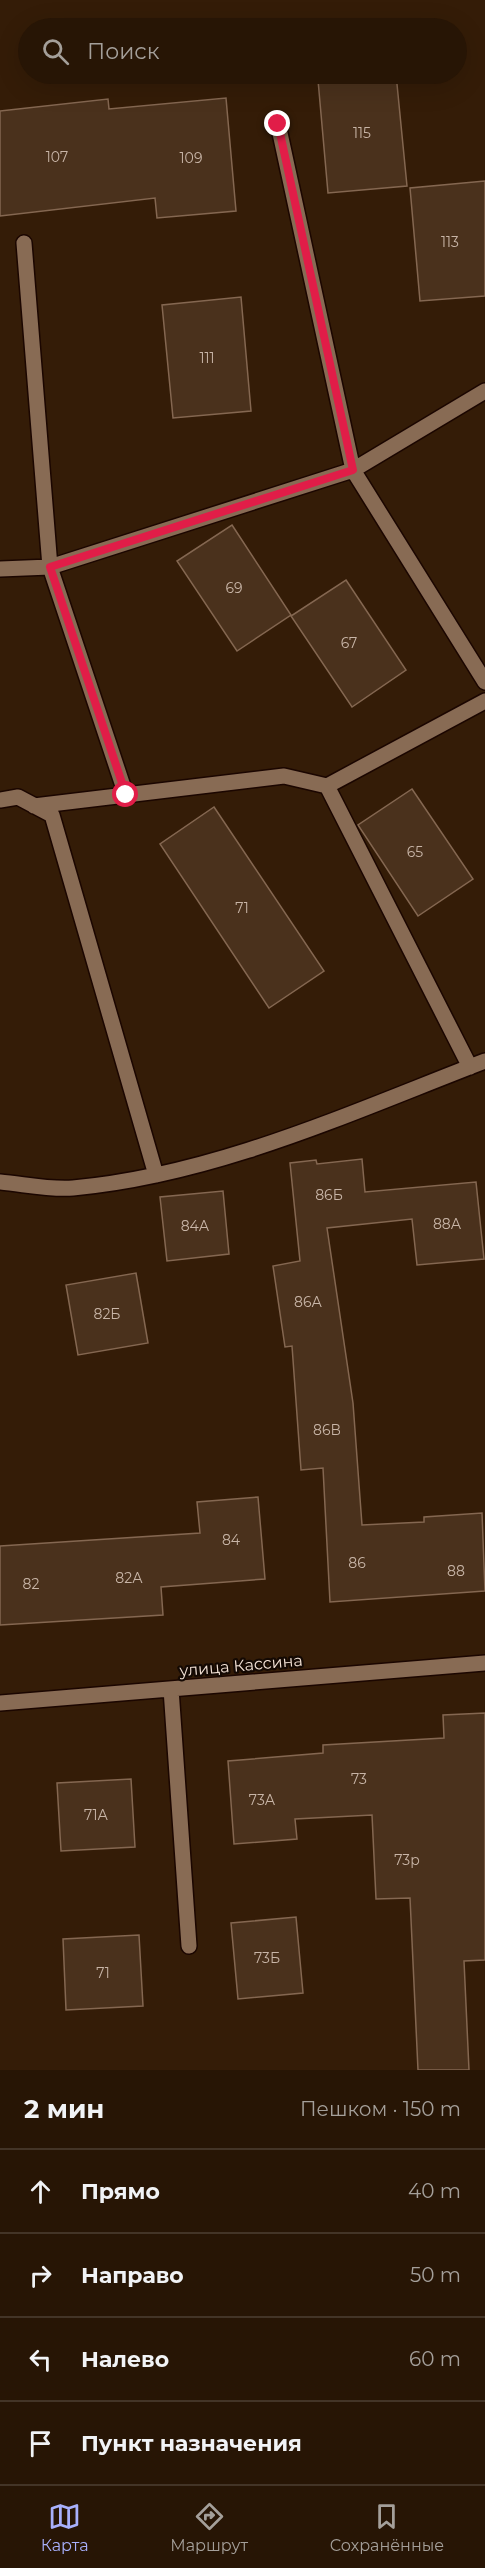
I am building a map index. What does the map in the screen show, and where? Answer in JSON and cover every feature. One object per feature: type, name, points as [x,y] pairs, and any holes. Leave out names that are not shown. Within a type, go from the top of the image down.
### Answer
[{"type":"street","points":[[278,124],[353,470],[485,682]]},
{"type":"street","points":[[24,243],[50,567],[126,795]]},
{"type":"street","points":[[0,569],[50,567],[353,470],[485,391]]},
{"type":"street","points":[[34,806],[284,776],[327,786],[485,701]]},
{"type":"street","points":[[327,786],[470,1067]]},
{"type":"street","points":[[0,800],[18,797],[52,815],[156,1175]]},
{"type":"street","points":[[0,1182],[70,1189],[156,1175],[260,1147],[485,1061]]},
{"type":"street","name":"улица Кассина","points":[[0,1702],[485,1663]]},
{"type":"street","points":[[171,1689],[189,1946]]},
{"type":"building","points":[[318,84],[397,84],[407,186],[328,193]]},
{"type":"building","points":[[226,98],[236,211],[157,218],[155,198],[0,216],[0,111],[108,99],[109,109]]},
{"type":"building","points":[[485,181],[485,296],[420,301],[410,188]]},
{"type":"building","points":[[241,297],[251,411],[173,418],[162,305]]},
{"type":"building","points":[[232,525],[291,615],[237,651],[177,561]]},
{"type":"building","points":[[346,580],[406,670],[352,707],[291,616]]},
{"type":"building","points":[[412,789],[473,879],[418,916],[358,825]]},
{"type":"building","points":[[214,807],[324,971],[269,1008],[160,844]]},
{"type":"building","points":[[362,1159],[365,1192],[476,1182],[484,1259],[417,1265],[412,1219],[327,1228],[353,1403],[362,1525],[424,1522],[424,1517],[482,1513],[485,1591],[330,1602],[323,1468],[301,1470],[292,1346],[285,1347],[273,1266],[300,1261],[290,1163],[316,1160],[317,1164]]},
{"type":"building","points":[[223,1191],[229,1254],[167,1261],[160,1197]]},
{"type":"building","points":[[136,1273],[148,1343],[78,1355],[66,1285]]},
{"type":"building","points":[[258,1497],[265,1579],[161,1587],[163,1615],[0,1625],[0,1546],[200,1533],[197,1502]]},
{"type":"building","points":[[485,1713],[485,1960],[464,1961],[469,2070],[418,2070],[410,1898],[376,1899],[372,1815],[295,1819],[297,1839],[234,1844],[228,1761],[323,1753],[323,1745],[444,1738],[443,1715]]},
{"type":"building","points":[[131,1779],[135,1847],[61,1851],[57,1783]]},
{"type":"building","points":[[296,1917],[303,1993],[238,1999],[231,1923]]},
{"type":"building","points":[[139,1935],[143,2006],[66,2010],[63,1939]]},
{"type":"route","points":[[126,795],[50,567],[353,470],[278,124]]}]
